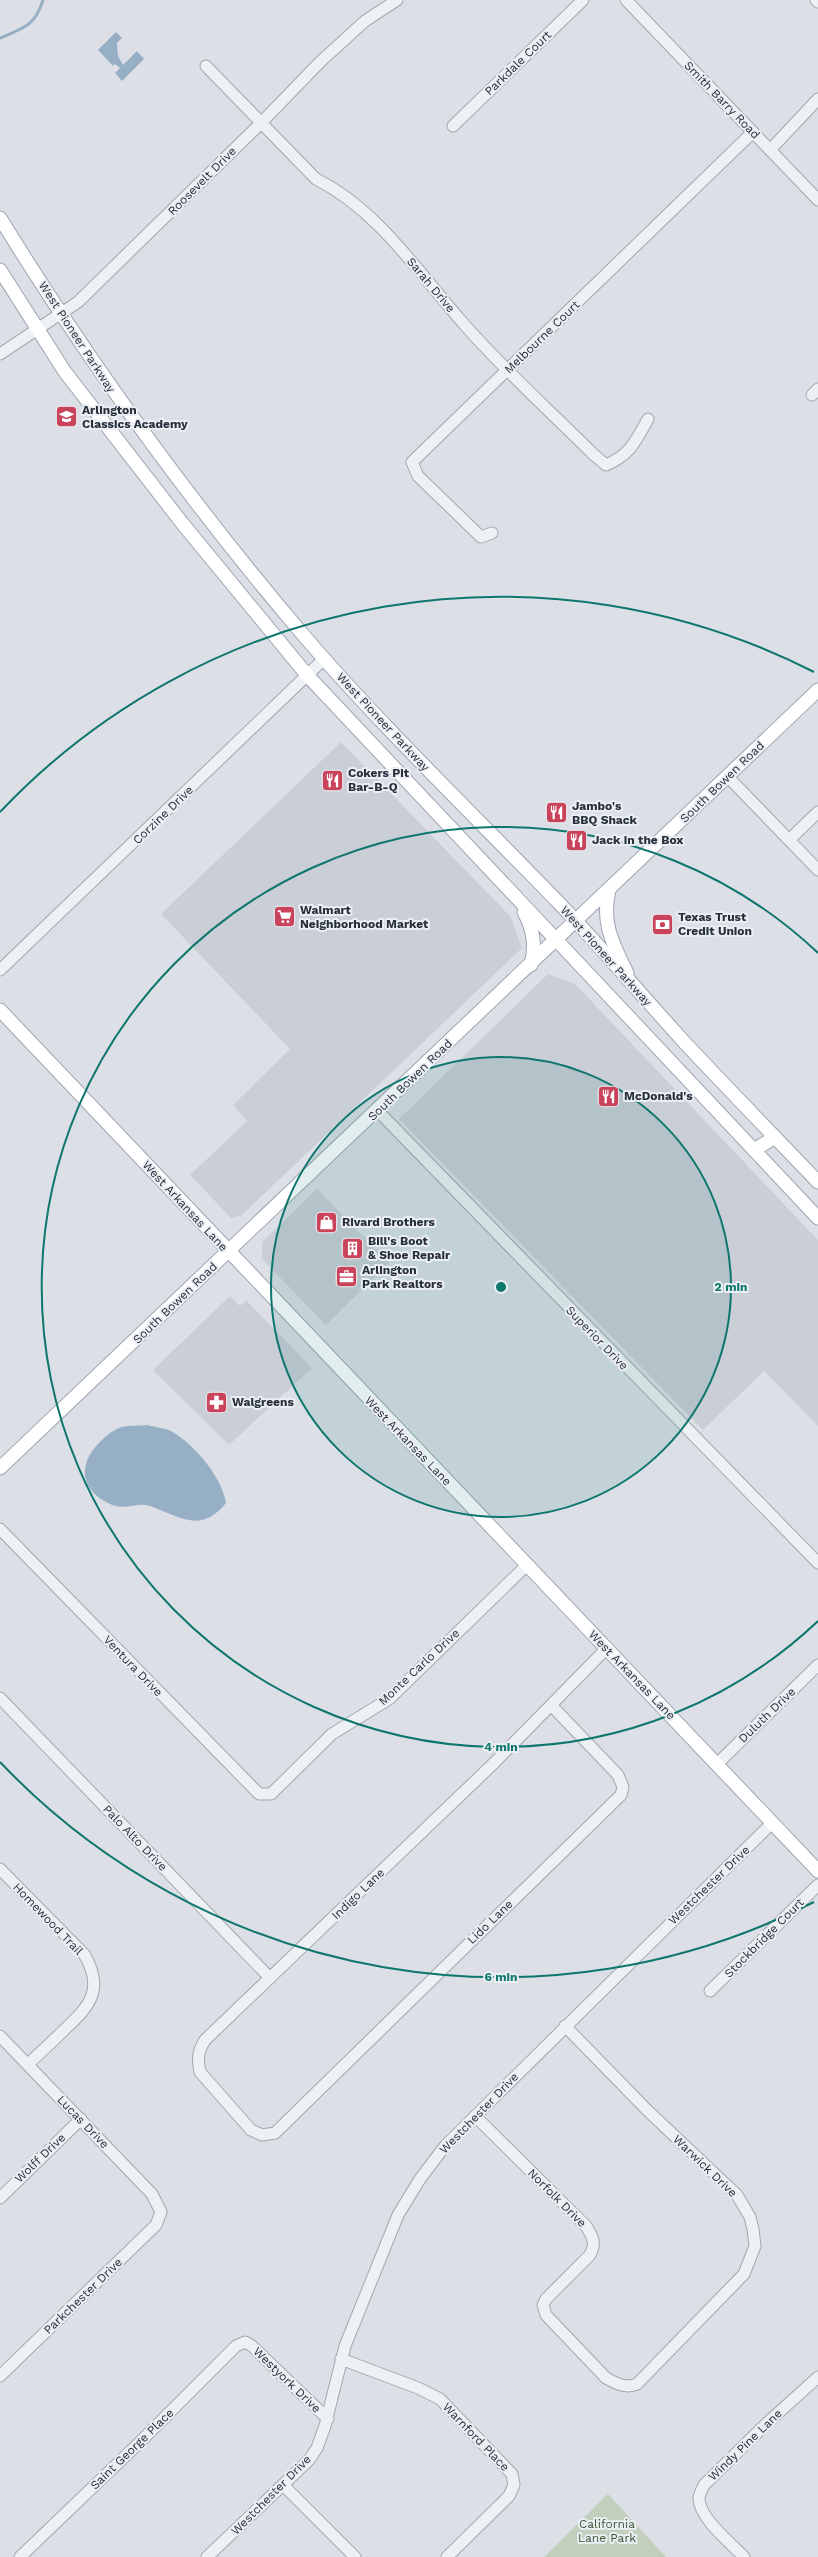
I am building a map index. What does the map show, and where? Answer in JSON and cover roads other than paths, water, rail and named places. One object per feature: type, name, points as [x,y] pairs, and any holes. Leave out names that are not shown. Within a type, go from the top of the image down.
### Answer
[{"type":"main road","name":"West Pioneer Parkway","points":[[0,218],[61,314],[144,436],[229,546],[325,658],[428,771],[576,922],[634,987],[818,1182]]},
{"type":"main road","name":"West Pioneer Parkway","points":[[0,270],[65,372],[148,480],[307,675],[818,1218]]},
{"type":"main road","name":"South Bowen Road","points":[[0,1468],[531,965],[818,690]]},
{"type":"main road","points":[[609,890],[605,914],[608,929],[634,987]]},
{"type":"main road","points":[[516,898],[529,921],[534,948],[531,965]]},
{"type":"main road","name":"West Arkansas Lane","points":[[0,1010],[818,1871]]},
{"type":"main road","points":[[754,1150],[775,1137]]},
{"type":"street","name":"Roosevelt Drive","points":[[0,354],[61,314],[111,271],[261,123],[320,62],[366,21],[397,0]]},
{"type":"street","name":"Parkdale Court","points":[[453,126],[583,0]]},
{"type":"street","name":"Smith Barry Road","points":[[626,0],[818,200]]},
{"type":"street","name":"Sarah Drive","points":[[206,66],[316,179],[338,191],[353,202],[403,252],[463,323],[593,454],[606,464],[630,452],[648,420]]},
{"type":"street","points":[[770,150],[818,99]]},
{"type":"street","name":"Melbourne Court","points":[[492,533],[481,537],[418,476],[412,462],[509,370],[753,132]]},
{"type":"street","name":"Corzine Drive","points":[[0,970],[325,658]]},
{"type":"street","points":[[728,777],[818,870]]},
{"type":"street","points":[[789,840],[818,812]]},
{"type":"street","name":"Superior Drive","points":[[378,1110],[818,1563]]},
{"type":"street","name":"Ventura Drive","points":[[0,1530],[258,1794],[271,1794]]},
{"type":"street","name":"Monte Carlo Drive","points":[[271,1794],[332,1734],[389,1699],[527,1565]]},
{"type":"street","name":"Indigo Lane","points":[[275,2133],[262,2136],[251,2130],[200,2072],[198,2062],[199,2049],[205,2040],[551,1705],[606,1649]]},
{"type":"street","name":"Duluth Drive","points":[[717,1764],[818,1665]]},
{"type":"street","name":"Palo Alto Drive","points":[[0,1698],[270,1978]]},
{"type":"street","name":"Lido Lane","points":[[275,2133],[621,1795],[623,1787],[618,1775],[551,1705]]},
{"type":"street","name":"Westchester Drive","points":[[207,2557],[309,2460],[317,2448],[328,2419],[341,2359],[398,2216],[420,2179],[445,2146],[772,1822]]},
{"type":"street","name":"Homewood Trail","points":[[0,1869],[84,1954],[92,1967],[94,1983],[92,1997],[84,2011],[28,2064]]},
{"type":"street","name":"Stockbridge Court","points":[[710,1991],[818,1885]]},
{"type":"street","name":"Warwick Drive","points":[[565,2026],[647,2110],[737,2195],[750,2217],[753,2229],[755,2246],[750,2262],[739,2280],[637,2384],[625,2386]]},
{"type":"street","name":"Lucas Drive","points":[[0,2037],[28,2064],[152,2194],[161,2212]]},
{"type":"street","name":"Norfolk Drive","points":[[475,2116],[586,2226],[594,2237],[594,2249],[589,2256],[550,2294],[544,2305],[551,2323],[606,2378],[618,2385],[625,2386]]},
{"type":"street","name":"Wolff Drive","points":[[0,2198],[81,2119]]},
{"type":"street","name":"Parkchester Drive","points":[[0,2376],[156,2225],[161,2212]]},
{"type":"street","name":"Westyork Drive","points":[[245,2342],[252,2346],[328,2419]]},
{"type":"street","name":"Saint George Place","points":[[20,2557],[140,2442],[236,2346],[245,2342]]},
{"type":"street","name":"Warnford Place","points":[[341,2359],[418,2388],[440,2400],[512,2474],[514,2485],[510,2496],[447,2557]]},
{"type":"street","name":"Windy Pine Lane","points":[[744,2557],[704,2515],[699,2499],[700,2493],[704,2485],[766,2424],[818,2376]]},
{"type":"street","points":[[283,2485],[355,2557]]},
{"type":"water","points":[[116,32],[122,38],[117,43],[118,56],[123,65],[137,51],[144,59],[122,81],[115,73],[120,68],[115,64],[113,66],[98,50]]},
{"type":"water","points":[[147,1425],[171,1431],[189,1444],[206,1462],[219,1483],[226,1503],[217,1512],[208,1518],[190,1520],[145,1505],[119,1507],[106,1502],[97,1496],[90,1488],[86,1481],[86,1464],[89,1456],[95,1448],[114,1430],[128,1426]]},
{"type":"waterway","points":[[0,38],[16,32],[28,25],[36,16],[43,0]]},
{"type":"place","name":"Arlington Classics Academy","points":[[67,417]]},
{"type":"place","name":"Cokers Pit Bar-B-Q","points":[[332,780]]},
{"type":"place","name":"Jambo's BBQ Shack","points":[[557,813]]},
{"type":"place","name":"Jack in the Box","points":[[577,840]]},
{"type":"place","name":"Walmart Neighborhood Market","points":[[285,917]]},
{"type":"place","name":"Texas Trust Credit Union","points":[[662,924]]},
{"type":"place","name":"McDonald's","points":[[608,1096]]},
{"type":"place","name":"Rivard Brothers","points":[[326,1222]]},
{"type":"place","name":"Bill's Boot & Shoe Repair","points":[[352,1248]]},
{"type":"place","name":"Arlington Park Realtors","points":[[346,1277]]},
{"type":"place","name":"Walgreens","points":[[217,1402]]},
{"type":"park label","name":"California Lane Park","points":[[607,2531]]}]
